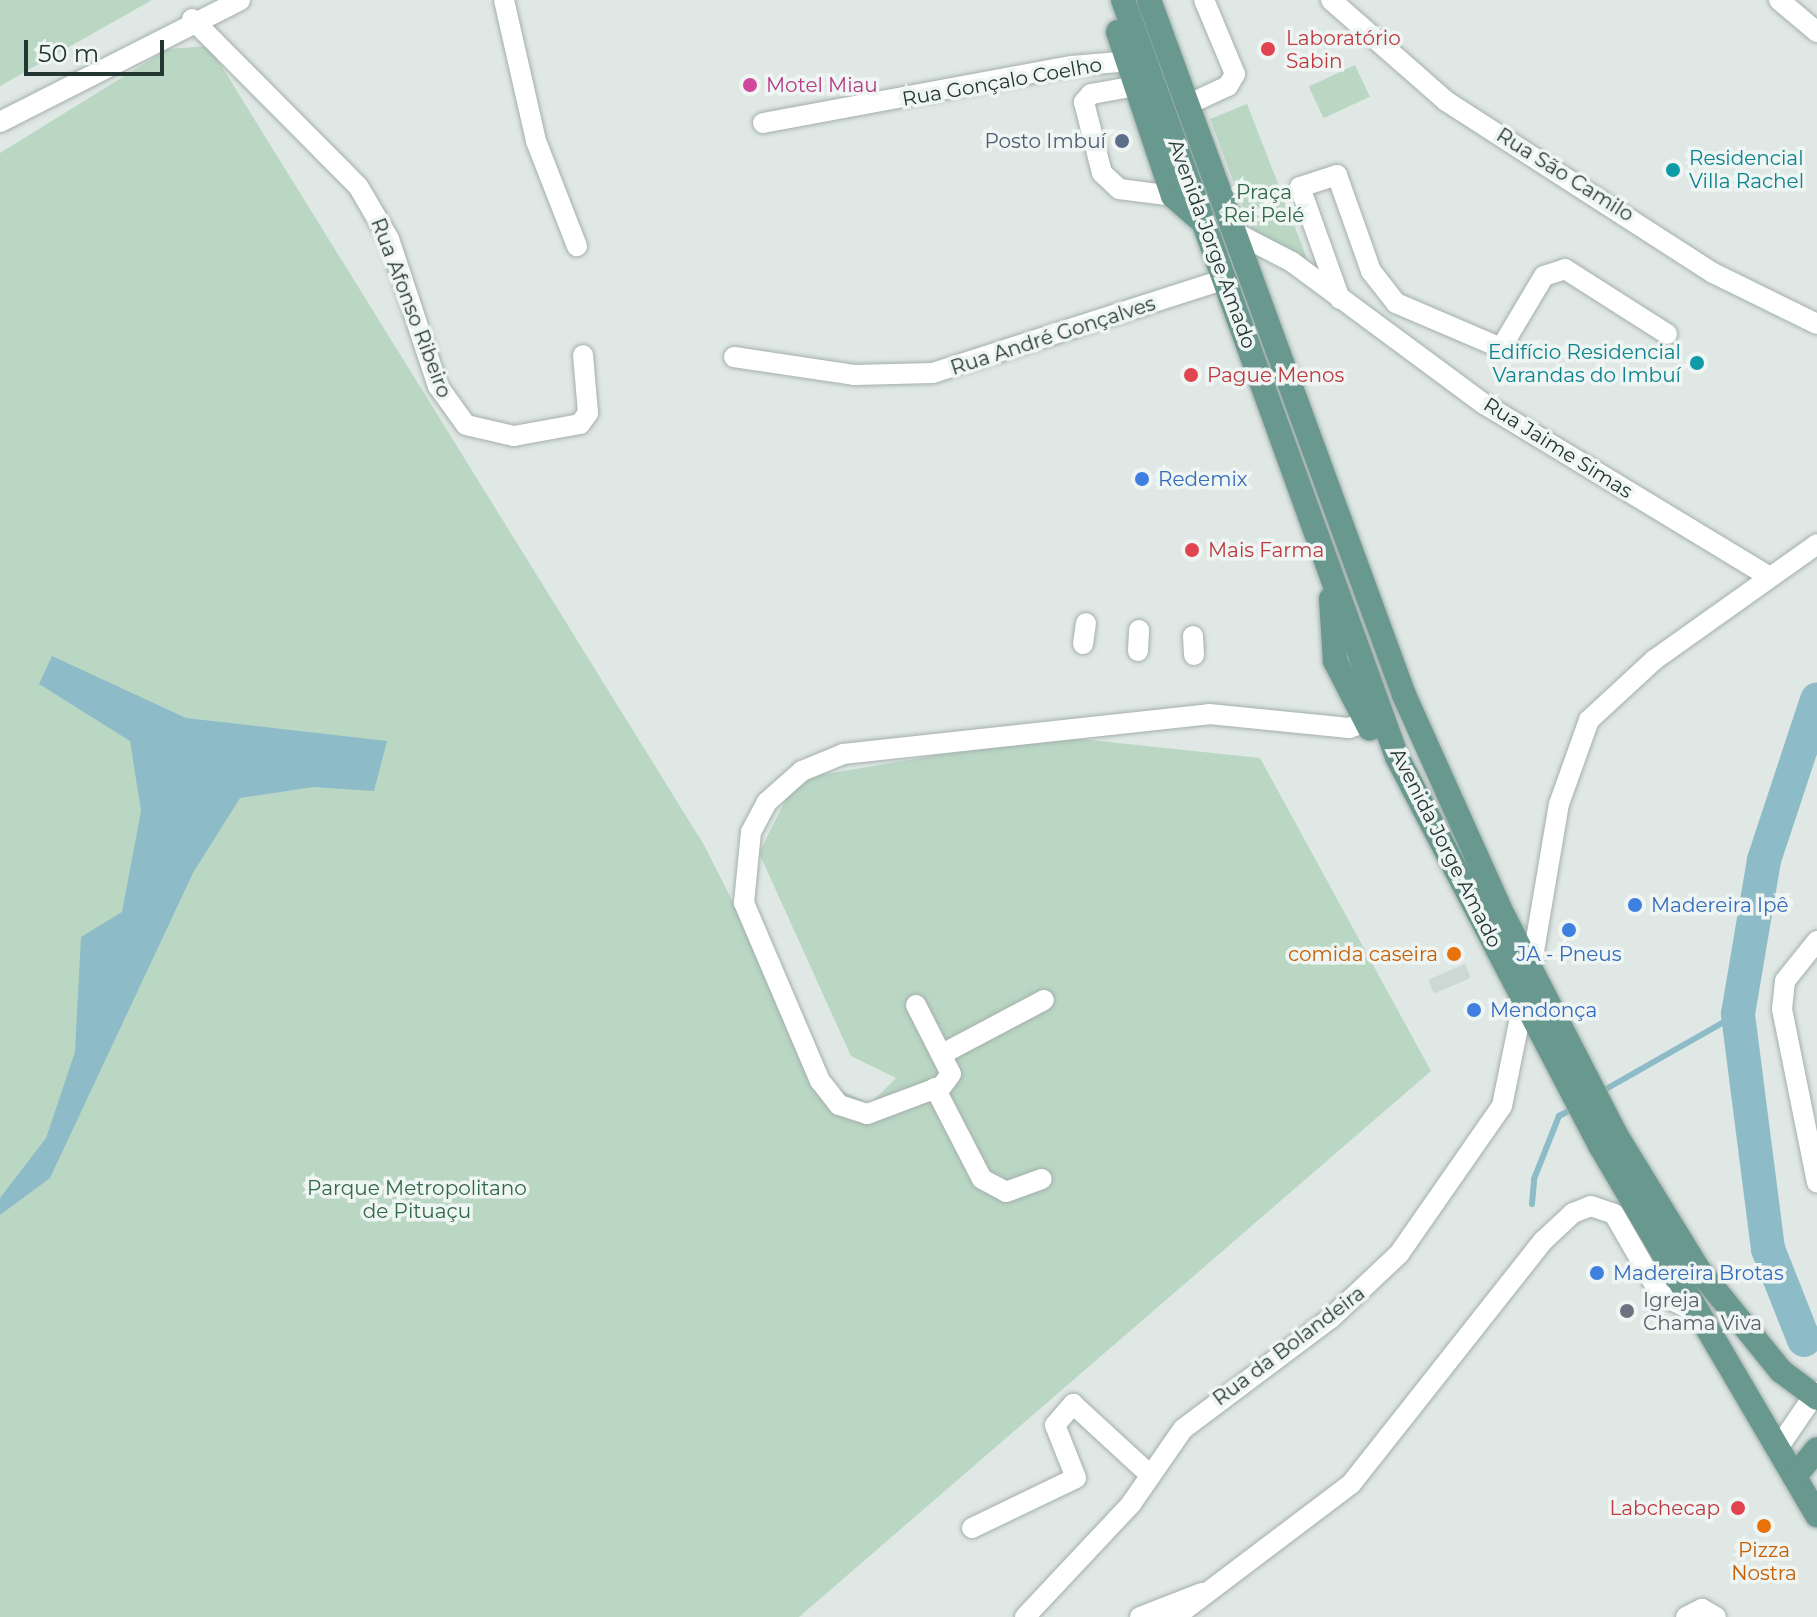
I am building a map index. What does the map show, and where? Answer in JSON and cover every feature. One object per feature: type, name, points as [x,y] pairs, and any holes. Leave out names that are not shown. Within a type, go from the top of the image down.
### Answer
[{"type":"main road","points":[[1107,0],[1137,61],[1136,86],[1173,196],[1202,222]]},
{"type":"main road","name":"Avenida Jorge Amado","points":[[1123,0],[1137,61],[1225,279],[1333,588],[1397,757],[1496,921],[1531,969],[1564,1056],[1695,1312],[1780,1445],[1817,1515]]},
{"type":"main road","name":"Avenida Jorge Amado","points":[[1149,0],[1426,744],[1496,921],[1523,1003],[1564,1056]]},
{"type":"main road","points":[[1333,588],[1330,644],[1358,725],[1386,755],[1397,757],[1426,744]]},
{"type":"main road","name":"Avenida Jorge Amado","points":[[1609,1141],[1722,1301],[1781,1371],[1816,1395]]},
{"type":"main road","points":[[1796,1475],[1817,1449]]},
{"type":"street","points":[[0,122],[192,19],[240,0]]},
{"type":"street","points":[[504,0],[536,141],[577,246]]},
{"type":"street","points":[[1187,105],[1228,86],[1235,74],[1204,0]]},
{"type":"street","name":"Rua São Camilo","points":[[1331,0],[1446,101],[1713,273],[1817,324]]},
{"type":"street","points":[[1779,0],[1817,32]]},
{"type":"street","name":"Rua Afonso Ribeiro","points":[[192,19],[358,186],[389,239],[438,386],[466,425],[514,436],[580,424],[588,399],[583,355]]},
{"type":"street","name":"Rua Gonçalo Coelho","points":[[763,123],[1137,61]]},
{"type":"street","points":[[1136,86],[1091,94],[1084,102],[1102,173],[1119,189],[1173,196]]},
{"type":"street","points":[[1340,299],[1300,187],[1337,175],[1371,271],[1396,303],[1495,349],[1507,345],[1544,276],[1565,269],[1667,334]]},
{"type":"street","name":"Rua Jaime Simas","points":[[1234,232],[1340,299],[1484,404],[1768,576]]},
{"type":"street","name":"Rua André Gonçalves","points":[[734,357],[854,375],[933,373],[1225,279]]},
{"type":"street","points":[[1531,969],[1559,804],[1583,731],[1611,695],[1768,576],[1817,544]]},
{"type":"street","points":[[1083,644],[1086,623]]},
{"type":"street","points":[[916,1005],[944,1053],[951,1074],[935,1088],[867,1114],[839,1105],[820,1081],[744,903],[751,832],[767,802],[802,771],[843,754],[1209,714],[1358,725]]},
{"type":"street","points":[[1817,941],[1785,981],[1782,1009],[1817,1182]]},
{"type":"street","points":[[944,1053],[1044,1000]]},
{"type":"street","name":"Rua da Bolandeira","points":[[1025,1617],[1121,1515],[1148,1473],[1220,1397],[1331,1318],[1399,1254],[1502,1106],[1523,1003]]},
{"type":"street","points":[[935,1088],[982,1179],[1006,1192],[1042,1179]]},
{"type":"street","points":[[1175,1617],[1351,1484],[1543,1241],[1573,1213],[1591,1206],[1614,1214],[1660,1294],[1695,1312]]},
{"type":"street","points":[[1780,1445],[1816,1395]]},
{"type":"street","points":[[972,1528],[1076,1478],[1055,1425],[1073,1404],[1148,1473]]},
{"type":"street","points":[[1140,1617],[1205,1592]]},
{"type":"street","points":[[1686,1617],[1702,1609],[1716,1617]]},
{"type":"shaded area","points":[[1465,964],[1471,978],[1434,993],[1428,980]]},
{"type":"green space","points":[[0,0],[152,0],[0,86]]},
{"type":"green space","name":"Parque Metropolitano de Pituaçu","points":[[209,46],[704,845],[824,1082],[870,1104],[896,1078],[851,1056],[759,853],[796,779],[1052,736],[1260,758],[1431,1071],[799,1617],[0,1617],[0,153],[168,49]]},
{"type":"green space","points":[[1355,65],[1370,97],[1324,118],[1309,87]]},
{"type":"green space","name":"Praça Rei Pelé","points":[[1247,104],[1310,266],[1253,234],[1210,119]]},
{"type":"water","points":[[52,656],[186,718],[387,741],[374,791],[313,787],[240,798],[193,873],[50,1178],[0,1215],[0,1198],[46,1138],[75,1052],[81,937],[122,912],[141,811],[130,741],[39,684]]},
{"type":"waterway","points":[[1804,1340],[1768,1249],[1738,1014],[1764,860],[1817,700]]},
{"type":"waterway","points":[[1599,1093],[1738,1014]]},
{"type":"waterway","points":[[1532,1204],[1534,1179],[1559,1116],[1576,1107]]},
{"type":"place","name":"Laboratório Sabin","points":[[1268,49]]},
{"type":"place","name":"Motel Miau","points":[[750,85]]},
{"type":"place","name":"Posto Imbuí","points":[[1122,141]]},
{"type":"place","name":"Residencial Villa Rachel","points":[[1673,170]]},
{"type":"place","name":"Edifício Residencial Varandas do Imbuí","points":[[1697,363]]},
{"type":"place","name":"Pague Menos","points":[[1191,375]]},
{"type":"place","name":"Redemix","points":[[1142,479]]},
{"type":"place","name":"Mais Farma","points":[[1192,550]]},
{"type":"place","name":"Madereira Ipê","points":[[1635,905]]},
{"type":"place","name":"JA - Pneus","points":[[1569,930]]},
{"type":"place","name":"comida caseira","points":[[1454,954]]},
{"type":"place","name":"Mendonça","points":[[1474,1010]]},
{"type":"place","name":"Madereira Brotas","points":[[1597,1273]]},
{"type":"place","name":"Igreja Chama Viva","points":[[1627,1311]]},
{"type":"place","name":"Labchecap","points":[[1738,1508]]},
{"type":"place","name":"Pizza Nostra","points":[[1764,1526]]}]
